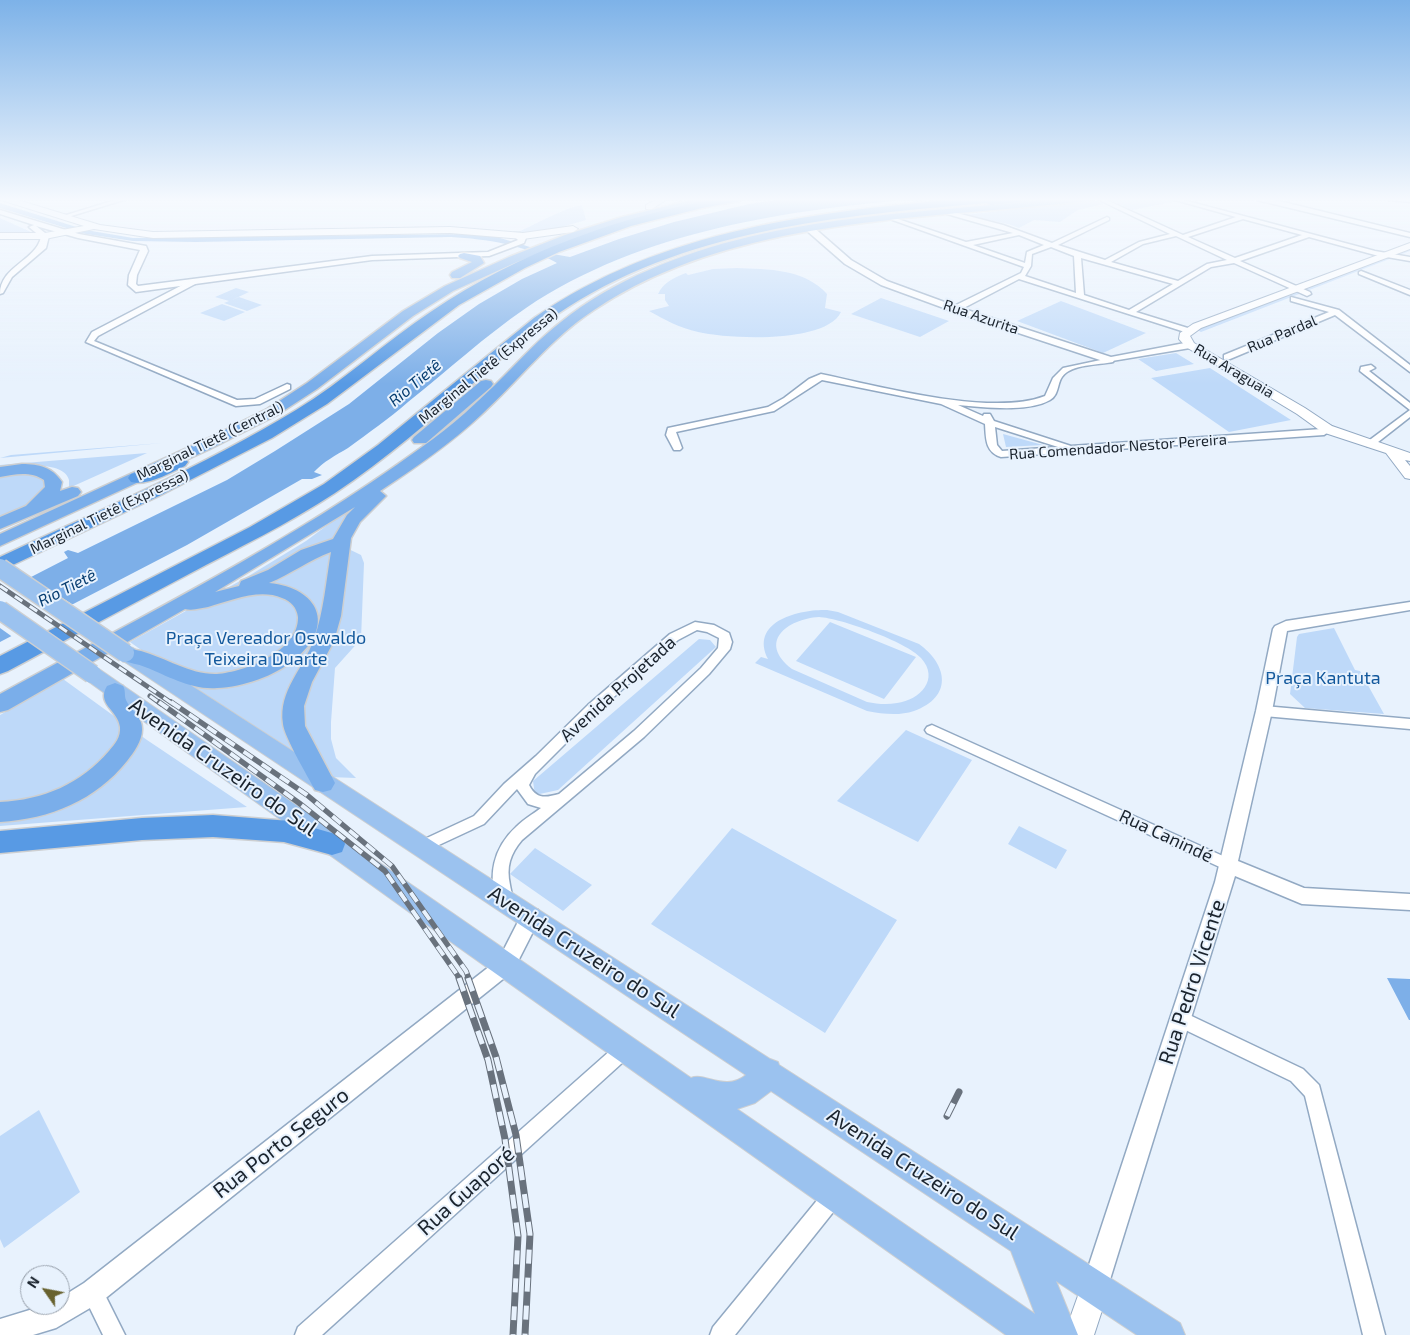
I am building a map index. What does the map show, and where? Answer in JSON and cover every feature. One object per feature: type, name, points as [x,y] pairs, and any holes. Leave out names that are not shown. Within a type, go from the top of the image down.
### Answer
[{"type":"highway","points":[[0,524],[218,426],[238,424],[287,387],[428,291],[478,263],[477,260]]},
{"type":"highway","points":[[418,299],[496,260]]},
{"type":"highway","name":"Marginal Tietê (Central)","points":[[0,541],[137,478],[238,424],[291,401],[395,321],[499,260]]},
{"type":"highway","points":[[0,551],[202,457],[274,420],[456,293],[520,260]]},
{"type":"highway","name":"Marginal Tietê (Expressa)","points":[[0,567],[181,478],[285,423],[340,388],[454,302],[525,260]]},
{"type":"highway","name":"Marginal Tietê (Expressa)","points":[[9,661],[102,620],[212,554],[329,488],[393,444],[540,320],[615,276],[654,260]]},
{"type":"highway","points":[[323,783],[300,738],[292,716],[297,693],[318,654],[331,616],[341,542],[352,519],[364,506],[410,469],[418,450],[573,309],[645,270],[672,260]]},
{"type":"highway","points":[[0,704],[46,678],[170,601],[300,533],[418,450],[464,423],[566,324],[605,298],[650,274],[684,260]]},
{"type":"highway","points":[[359,362],[361,355],[406,320],[452,291],[455,286]]},
{"type":"highway","points":[[0,532],[247,420],[312,378],[363,341],[362,336]]},
{"type":"highway","points":[[137,478],[154,474],[240,433],[274,420]]},
{"type":"highway","points":[[0,472],[36,470],[52,478],[53,489],[49,495],[24,513]]},
{"type":"highway","points":[[213,599],[275,574],[308,554],[341,542]]},
{"type":"highway","points":[[128,654],[141,657],[195,679],[215,681],[235,679],[262,668],[288,654],[303,637],[308,624],[308,609],[303,601],[293,594],[275,589],[257,589],[213,599],[170,601]]},
{"type":"highway","points":[[0,687],[102,620]]},
{"type":"highway","points":[[0,714],[41,685],[46,678]]},
{"type":"highway","points":[[0,812],[33,807],[65,798],[91,783],[112,765],[129,738],[131,728],[126,715],[115,701],[115,691]]},
{"type":"highway","points":[[0,828],[114,825],[169,827],[241,826],[287,831],[332,844]]},
{"type":"highway","points":[[0,842],[169,827]]},
{"type":"main road","points":[[1187,337],[1202,336],[1372,260]]},
{"type":"main road","points":[[1187,337],[1294,294],[1307,294],[1398,260]]},
{"type":"main road","name":"Rua Araguaia","points":[[1202,336],[1200,340],[1211,348],[1314,408],[1330,429]]},
{"type":"main road","points":[[1187,337],[1211,348]]},
{"type":"main road","name":"Rua Araguaia","points":[[1187,337],[1330,429],[1410,457]]},
{"type":"main road","points":[[1294,407],[1304,408],[1309,405]]},
{"type":"main road","points":[[1390,450],[1410,475]]},
{"type":"main road","name":"Avenida Cruzeiro do Sul","points":[[0,567],[323,783],[531,916],[1168,1335]]},
{"type":"main road","name":"Avenida Cruzeiro do Sul","points":[[0,610],[1036,1335]]},
{"type":"main road","points":[[681,1087],[713,1096],[733,1097],[751,1090],[768,1072]]},
{"type":"main road","points":[[1023,1240],[1061,1335]]},
{"type":"main road","name":"Rua Pedro Vicente","points":[[1079,1335],[1095,1286]]},
{"type":"street","points":[[0,290],[9,276],[27,260]]},
{"type":"street","points":[[140,260],[133,275],[132,285],[136,290],[356,260]]},
{"type":"street","name":"Rua Azurita","points":[[848,260],[857,268],[884,282],[955,309],[1110,360]]},
{"type":"street","points":[[1012,260],[1028,266]]},
{"type":"street","points":[[955,309],[1024,274],[1029,260]]},
{"type":"street","points":[[1077,260],[1080,296]]},
{"type":"street","points":[[1096,260],[1179,283]]},
{"type":"street","points":[[1105,263],[1110,260]]},
{"type":"street","points":[[1134,313],[1209,265],[1234,261],[1294,294],[1336,312],[1410,368]]},
{"type":"street","points":[[1361,273],[1392,284],[1410,293]]},
{"type":"street","name":"Rua Araguaia","points":[[1019,277],[1134,313],[1187,337]]},
{"type":"street","points":[[193,283],[95,334],[90,342],[236,403],[257,402],[287,387]]},
{"type":"street","name":"Rua Pardal","points":[[1227,357],[1336,312]]},
{"type":"street","points":[[677,448],[671,434],[672,430],[771,409],[787,400],[812,380],[820,377],[944,402],[1020,404],[1044,400],[1052,394],[1058,375],[1064,370],[1110,360],[1187,337]]},
{"type":"street","points":[[1371,368],[1364,369],[1364,371],[1410,407]]},
{"type":"street","points":[[944,402],[990,423],[1074,449]]},
{"type":"street","points":[[982,404],[990,423]]},
{"type":"street","points":[[1370,444],[1410,414]]},
{"type":"street","name":"Rua Comendador Nestor Pereira","points":[[990,423],[992,448],[996,452],[1006,454],[1253,438],[1324,432],[1330,429]]},
{"type":"street","name":"Rua Pedro Vicente","points":[[1095,1286],[1229,865],[1264,711],[1280,629],[1286,626],[1410,606]]},
{"type":"street","name":"Avenida Projetada","points":[[422,847],[479,820],[509,788],[589,712],[674,637],[695,626],[710,628],[725,636],[724,649],[705,671],[639,734],[565,797],[529,824],[504,852],[500,867],[506,900]]},
{"type":"street","points":[[1264,711],[1410,724]]},
{"type":"street","name":"Rua Canindé","points":[[932,730],[1229,865],[1302,896],[1410,902]]},
{"type":"street","points":[[529,771],[522,786],[526,796],[533,801],[550,801],[565,797]]},
{"type":"street","name":"Rua Porto Seguro","points":[[0,1332],[56,1314],[94,1292],[506,965],[531,916]]},
{"type":"street","points":[[1181,1019],[1297,1075],[1313,1091],[1374,1335]]},
{"type":"street","name":"Rua Guaporé","points":[[306,1335],[626,1048]]},
{"type":"street","points":[[721,1335],[835,1194]]},
{"type":"street","points":[[94,1292],[114,1335]]},
{"type":"green space","points":[[1380,260],[1386,260],[1201,332],[1197,330]]},
{"type":"green space","points":[[713,269],[773,270],[797,275],[818,286],[827,294],[825,308],[841,312],[832,322],[817,330],[775,337],[752,337],[698,332],[667,321],[649,311],[669,306],[665,300],[665,294],[658,294],[666,283],[677,277],[686,273],[688,275]]},
{"type":"green space","points":[[236,288],[249,292],[232,300],[239,297],[262,305],[247,311],[224,303],[229,301],[215,297]]},
{"type":"green space","points":[[881,298],[949,321],[920,337],[851,314]]},
{"type":"green space","points":[[1061,301],[1146,333],[1103,353],[1017,321]]},
{"type":"green space","points":[[222,304],[245,312],[224,321],[200,313]]},
{"type":"green space","points":[[1176,353],[1194,364],[1156,371],[1138,359]]},
{"type":"green space","points":[[1210,368],[1291,420],[1229,432],[1151,378]]},
{"type":"green space","points":[[1003,434],[1043,445],[1006,447]]},
{"type":"green space","points":[[162,443],[0,458],[11,455]]},
{"type":"green space","points":[[147,453],[69,488],[69,480],[65,473],[58,469],[38,466],[0,468],[0,465]]},
{"type":"green space","points":[[29,473],[46,481],[46,485],[32,501],[0,519],[0,476]]},
{"type":"green space","name":"Praça Vereador Oswaldo Teixeira Duarte","points":[[353,506],[332,541],[361,555],[364,563],[361,639],[335,668],[331,739],[336,758],[356,778],[329,777],[196,689],[130,642],[247,577],[306,541]]},
{"type":"green space","points":[[816,610],[838,612],[919,644],[936,661],[940,671],[942,680],[935,698],[927,705],[903,714],[867,711],[755,663],[761,657],[768,659],[764,646],[765,635],[771,627],[791,615]],"holes":[[[819,617],[829,618],[888,638],[913,652],[921,658],[926,666],[928,681],[925,687],[913,698],[905,701],[890,704],[874,703],[867,702],[792,669],[782,659],[777,650],[777,641],[780,634],[796,622]]]},
{"type":"green space","points":[[830,622],[916,657],[884,699],[796,661]]},
{"type":"green space","name":"Praça Kantuta","points":[[1334,628],[1355,670],[1360,671],[1384,714],[1305,708],[1290,694],[1297,637],[1299,634]]},
{"type":"green space","points":[[699,639],[710,640],[716,647],[558,790],[535,795],[533,781]]},
{"type":"green space","points":[[63,679],[147,740],[247,807],[0,826],[0,715]]},
{"type":"green space","points":[[906,730],[972,760],[918,842],[837,801]]},
{"type":"green space","points":[[1019,826],[1067,850],[1056,869],[1008,844]]},
{"type":"green space","points":[[732,828],[897,920],[825,1033],[651,924]]},
{"type":"green space","points":[[535,848],[592,885],[563,911],[510,874]]},
{"type":"green space","points":[[39,1110],[80,1192],[4,1248],[0,1239],[0,1136]]},
{"type":"water","name":"Rio Tietê","points":[[552,260],[617,260],[571,281],[526,308],[393,414],[314,472],[322,475],[312,479],[302,479],[187,545],[0,642],[0,593],[68,558],[64,552],[68,550],[78,553],[227,480],[349,404],[438,333],[479,304],[522,279],[557,263]]},
{"type":"water","points":[[1387,978],[1410,979],[1410,1020],[1409,1020]]},
{"type":"pier","points":[[28,576],[75,606],[14,638],[0,628],[0,590]]},
{"type":"railway","points":[[0,586],[173,704]]},
{"type":"railway","points":[[150,696],[161,704]]},
{"type":"railway","points":[[159,702],[299,803],[385,871],[460,979]]},
{"type":"railway","points":[[171,702],[307,795],[392,866],[466,971],[469,979]]},
{"type":"railway","points":[[459,978],[488,1060],[505,1139],[518,1236],[513,1335]]},
{"type":"railway","points":[[468,978],[496,1057],[516,1135],[530,1234],[525,1335]]},
{"type":"railway","points":[[947,1116],[959,1092]]}]
